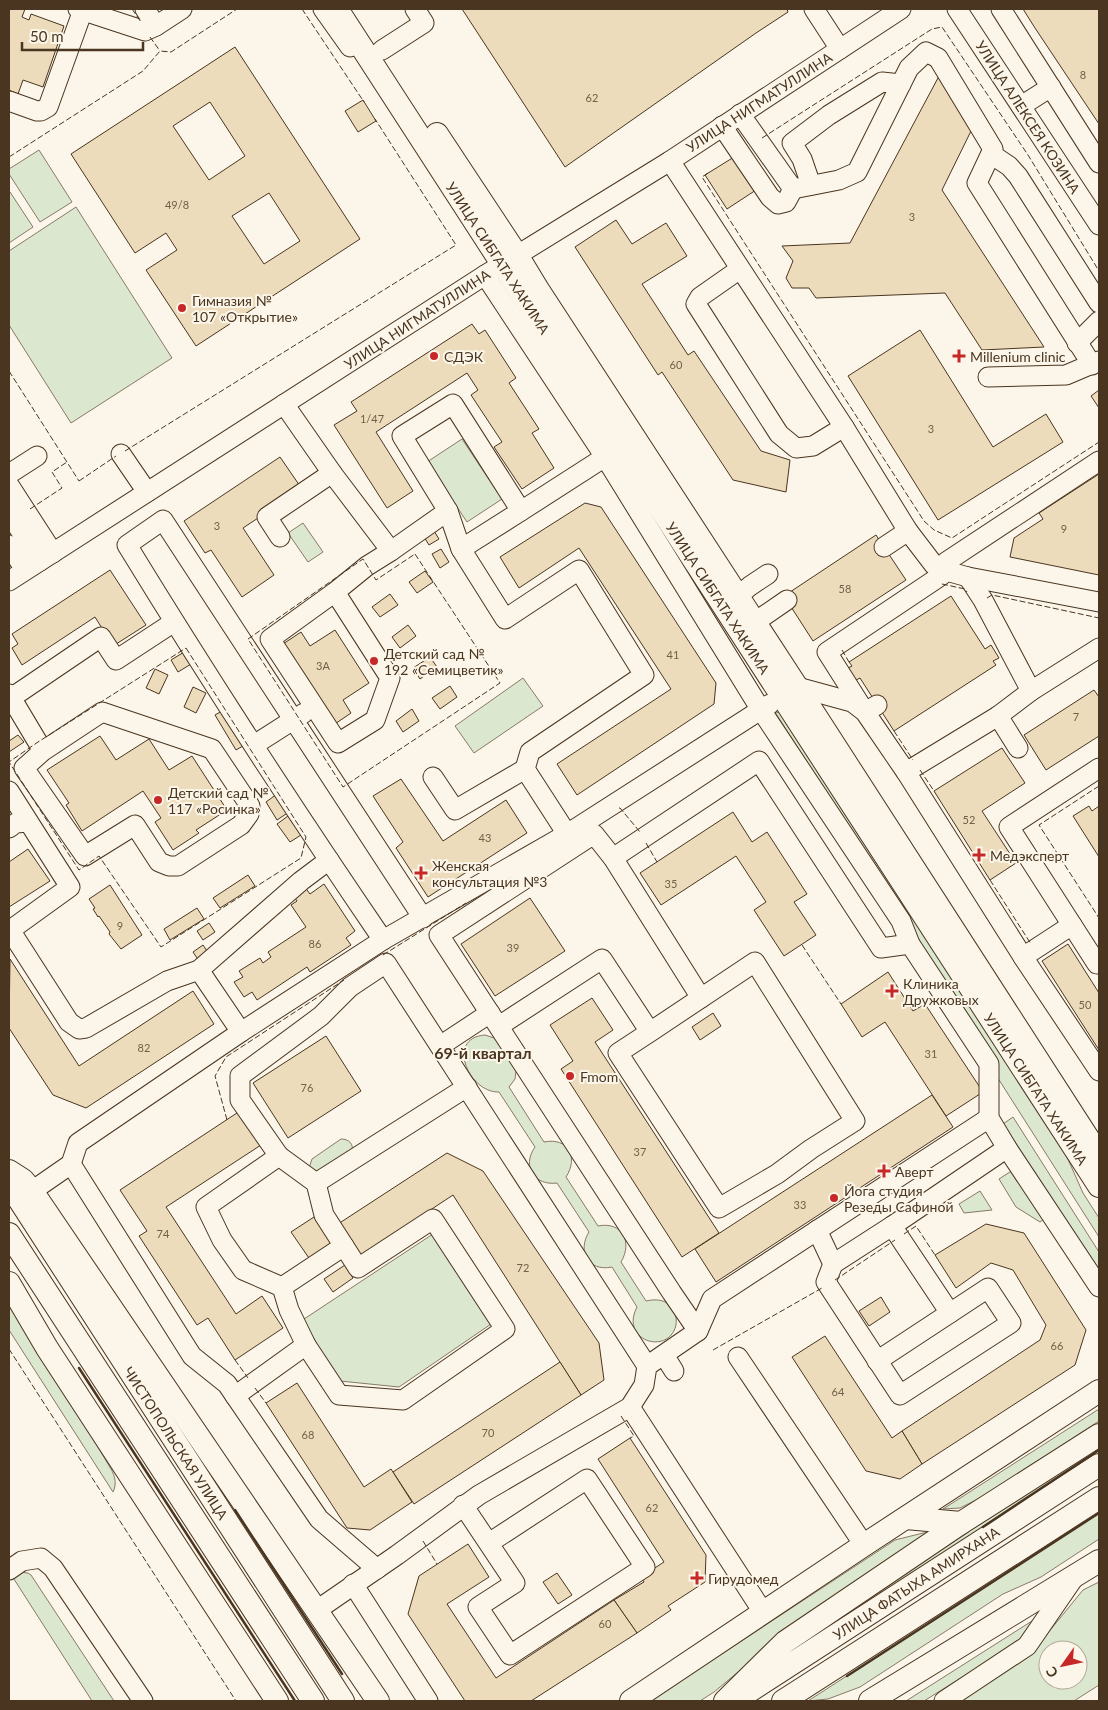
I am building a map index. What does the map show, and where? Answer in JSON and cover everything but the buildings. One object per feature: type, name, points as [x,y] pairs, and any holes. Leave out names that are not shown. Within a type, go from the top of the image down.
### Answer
[{"type":"main road","name":"УЛИЦА СИБГАТА ХАКИМА","points":[[337,9],[380,61]]},
{"type":"main road","name":"УЛИЦА СИБГАТА ХАКИМА","points":[[354,9],[380,61],[501,264],[1099,1155]]},
{"type":"main road","name":"УЛИЦА СИБГАТА ХАКИМА","points":[[501,264],[537,288],[755,622],[790,692],[1099,1186]]},
{"type":"main road","points":[[9,1171],[23,1180],[32,1191],[378,1701]]},
{"type":"main road","name":"ЧИСТОПОЛЬСКАЯ УЛИЦА","points":[[9,1184],[343,1701]]},
{"type":"main road","name":"ЧИСТОПОЛЬСКАЯ УЛИЦА","points":[[9,1234],[311,1698]]},
{"type":"main road","points":[[9,1282],[47,1348],[272,1699]]},
{"type":"main road","points":[[631,1701],[1099,1391]]},
{"type":"main road","points":[[725,1701],[785,1642],[961,1523],[1099,1435]]},
{"type":"main road","name":"УЛИЦА ФАТЫХА АМИРХАНА","points":[[734,1701],[1099,1465]]},
{"type":"main road","name":"УЛИЦА ФАТЫХА АМИРХАНА","points":[[783,1701],[1099,1498]]},
{"type":"main road","points":[[906,1518],[961,1523]]},
{"type":"main road","points":[[869,1701],[1099,1562]]},
{"type":"street","points":[[145,9],[156,26]]},
{"type":"street","points":[[9,101],[36,111],[41,111],[48,107],[80,10],[145,32],[182,9]]},
{"type":"street","points":[[323,9],[359,58],[380,61],[424,24],[415,9]]},
{"type":"street","points":[[814,9],[840,49]]},
{"type":"street","name":"УЛИЦА НИГМАТУЛЛИНА","points":[[9,581],[501,264],[670,161],[902,9]]},
{"type":"street","name":"УЛИЦА АЛЕКСЕЯ КОЗИНА","points":[[957,9],[1099,225]]},
{"type":"street","points":[[1001,9],[1099,163]]},
{"type":"street","points":[[722,126],[770,197],[778,204],[786,202],[802,187],[839,180],[857,172],[909,68],[926,52],[938,58],[993,149],[977,183],[1077,343],[1095,363],[1066,375],[988,378]]},
{"type":"street","points":[[802,187],[802,158],[792,142],[882,82],[901,84]]},
{"type":"street","points":[[1021,106],[1051,87]]},
{"type":"street","points":[[740,114],[802,187]]},
{"type":"street","points":[[991,154],[1009,166],[1018,176],[1099,303]]},
{"type":"street","points":[[670,161],[844,427],[908,531],[934,566],[968,577],[1099,602]]},
{"type":"street","points":[[501,264],[605,457],[760,710],[901,921],[910,944],[989,1064],[990,1118],[1007,1148],[1099,1287]]},
{"type":"street","points":[[740,269],[700,297],[696,304],[779,434],[796,448],[813,446],[844,427]]},
{"type":"street","points":[[1077,343],[1099,321]]},
{"type":"street","points":[[284,404],[332,473],[392,551]]},
{"type":"street","points":[[433,777],[455,810],[525,769],[530,752],[644,675],[578,570],[505,619],[460,549],[448,511],[402,436],[453,404],[521,511]]},
{"type":"street","points":[[121,454],[139,497],[149,530]]},
{"type":"street","points":[[9,474],[37,456]]},
{"type":"street","points":[[460,549],[605,457]]},
{"type":"street","points":[[1099,461],[946,562],[942,575],[827,652],[871,708],[906,772],[1099,1071]]},
{"type":"street","points":[[280,537],[267,517],[332,473]]},
{"type":"street","points":[[9,485],[39,562]]},
{"type":"street","points":[[336,592],[390,678],[374,720],[338,743],[313,708],[270,639],[336,592],[367,566],[392,551],[448,511]]},
{"type":"street","points":[[9,513],[39,562]]},
{"type":"street","points":[[383,940],[174,622],[128,545],[163,520],[423,918]]},
{"type":"street","points":[[884,547],[908,531]]},
{"type":"street","points":[[9,545],[39,562]]},
{"type":"street","points":[[738,596],[768,574]]},
{"type":"street","points":[[968,577],[983,600],[1031,691]]},
{"type":"street","points":[[755,622],[787,600]]},
{"type":"street","points":[[43,751],[10,696],[101,636],[116,660],[174,622]]},
{"type":"street","points":[[906,772],[998,716],[1031,691],[1099,648]]},
{"type":"street","points":[[32,1191],[71,1164],[78,1143],[241,1032],[383,940],[567,834],[790,692],[852,702],[871,708]]},
{"type":"street","points":[[254,745],[313,708]]},
{"type":"street","points":[[102,712],[212,749],[250,806],[249,814],[241,825],[178,866],[170,866],[159,862],[135,825],[85,856],[24,768],[43,751],[102,712]]},
{"type":"street","points":[[998,716],[1018,748]]},
{"type":"street","points":[[614,858],[759,762],[881,948],[910,944]]},
{"type":"street","points":[[1099,768],[1009,827],[1097,964],[1099,963]]},
{"type":"street","points":[[525,769],[567,834]]},
{"type":"street","points":[[9,791],[70,887],[10,930],[69,1022],[79,1029],[86,1028],[168,982],[199,970],[301,881],[329,860]]},
{"type":"street","points":[[9,828],[16,823],[28,822]]},
{"type":"street","points":[[698,1331],[672,1294],[439,935],[594,834],[614,858],[701,998]]},
{"type":"street","points":[[1024,957],[1072,926]]},
{"type":"street","points":[[440,1046],[495,1020],[602,959],[650,1032]]},
{"type":"street","points":[[755,962],[855,1122],[811,1149],[777,1174],[719,1208],[618,1053],[650,1032],[755,962]]},
{"type":"street","points":[[278,1156],[206,1207],[222,1240],[243,1270],[282,1287],[289,1310],[306,1346],[339,1395],[402,1400],[504,1329],[433,1219],[358,1268],[324,1215],[316,1183],[278,1156],[240,1100],[240,1076],[321,1016],[350,987],[386,963],[647,1366],[644,1385],[630,1407],[463,1505],[377,1569],[317,1610]]},
{"type":"street","points":[[199,970],[241,1032]]},
{"type":"street","points":[[316,1183],[467,1087]]},
{"type":"street","points":[[647,1366],[698,1331],[712,1299],[990,1118]]},
{"type":"street","points":[[877,1361],[988,1288],[1011,1323],[900,1395],[877,1361],[826,1282],[833,1264],[1007,1148]]},
{"type":"street","points":[[71,1164],[192,1356],[227,1384],[318,1519],[377,1569]]},
{"type":"street","points":[[892,1226],[950,1313]]},
{"type":"street","points":[[817,1230],[833,1264]]},
{"type":"street","points":[[282,1287],[344,1246]]},
{"type":"street","points":[[235,1396],[306,1346]]},
{"type":"street","points":[[664,1354],[674,1371]]},
{"type":"street","points":[[738,1357],[864,1545]]},
{"type":"street","points":[[630,1407],[763,1612]]},
{"type":"street","points":[[463,1505],[515,1582],[478,1607],[510,1655],[645,1567],[587,1479],[489,1543]]},
{"type":"street","points":[[9,1570],[22,1561],[41,1558],[53,1568],[144,1701]]},
{"type":"street","points":[[945,1701],[1027,1646],[1073,1579]]},
{"type":"street","points":[[353,1584],[428,1701]]},
{"type":"green space","points":[[39,150],[72,202],[40,222],[9,174],[9,169]]},
{"type":"green space","points":[[9,193],[33,227],[9,243]]},
{"type":"green space","points":[[76,207],[172,358],[71,423],[9,325],[9,251]]},
{"type":"green space","points":[[462,439],[502,499],[467,522],[427,462]]},
{"type":"green space","points":[[303,523],[323,552],[308,562],[288,533]]},
{"type":"green space","points":[[523,678],[543,706],[474,753],[455,726]]},
{"type":"green space","points":[[775,712],[783,713],[1063,1148],[1083,1193],[1099,1218],[1099,1237],[917,951],[910,922]]},
{"type":"green space","points":[[485,1035],[497,1039],[516,1071],[515,1079],[509,1087],[544,1142],[552,1141],[559,1143],[569,1150],[571,1162],[570,1170],[566,1177],[598,1226],[606,1225],[613,1227],[623,1235],[626,1247],[621,1262],[646,1301],[663,1301],[669,1304],[674,1311],[676,1325],[672,1335],[664,1340],[656,1342],[640,1336],[635,1329],[633,1319],[637,1307],[612,1267],[604,1268],[597,1266],[587,1258],[584,1246],[589,1232],[557,1183],[542,1181],[532,1174],[529,1161],[535,1147],[499,1092],[488,1090],[471,1075],[464,1055],[466,1045],[473,1038]]},
{"type":"green space","points":[[1013,1117],[1099,1252],[1099,1274],[1003,1124]]},
{"type":"green space","points":[[341,1139],[350,1143],[352,1152],[319,1175],[309,1168],[312,1159]]},
{"type":"green space","points":[[1013,1170],[1046,1218],[1040,1222],[1016,1207],[999,1179]]},
{"type":"green space","points":[[980,1191],[992,1210],[964,1213],[959,1204]]},
{"type":"green space","points":[[436,1232],[494,1322],[399,1387],[340,1381],[301,1321]]},
{"type":"green space","points":[[9,1300],[114,1474],[115,1486],[113,1492],[9,1330]]},
{"type":"green space","points":[[1099,1409],[1099,1421],[980,1498],[960,1508],[943,1509]]},
{"type":"green space","points":[[1099,1447],[1099,1450],[779,1662],[793,1646]]},
{"type":"green space","points":[[1099,1513],[1099,1539],[1041,1577],[1003,1594],[860,1687],[828,1699],[808,1701]]},
{"type":"green space","points":[[936,1532],[785,1633],[714,1692],[700,1701],[650,1701],[895,1540],[923,1533]]},
{"type":"green space","points":[[19,1572],[31,1575],[114,1701],[92,1701],[12,1576]]},
{"type":"green space","points":[[1099,1582],[1099,1685],[1074,1701],[964,1701],[965,1696],[1033,1651],[1038,1645],[1038,1690],[1088,1690],[1088,1640],[1042,1640],[1083,1590]]},
{"type":"green space","points":[[1043,1614],[1015,1644],[924,1701],[906,1701]]},
{"type":"fence","points":[[132,9],[141,22]]},
{"type":"fence","points":[[9,157],[143,71],[160,51],[171,52],[237,9]]},
{"type":"fence","points":[[302,9],[364,102]]},
{"type":"fence","points":[[762,138],[932,29],[942,27],[1028,155],[1099,271]]},
{"type":"fence","points":[[150,37],[160,51]]},
{"type":"fence","points":[[125,451],[456,245],[375,119]]},
{"type":"fence","points":[[708,173],[702,177],[924,521],[934,530],[952,538],[1099,442]]},
{"type":"fence","points":[[9,371],[79,481]]},
{"type":"fence","points":[[79,481],[116,456]]},
{"type":"fence","points":[[30,509],[62,488],[52,472],[67,462]]},
{"type":"fence","points":[[415,554],[500,683],[343,787],[248,639],[363,559],[376,580],[415,554]]},
{"type":"fence","points":[[942,584],[965,589],[967,592]]},
{"type":"fence","points":[[987,598],[992,595],[1099,618]]},
{"type":"fence","points":[[186,648],[306,837],[301,858],[161,947],[99,856],[79,870],[9,762],[186,648]]},
{"type":"fence","points":[[842,650],[849,662]]},
{"type":"fence","points":[[894,731],[913,760]]},
{"type":"fence","points":[[920,770],[934,791]]},
{"type":"fence","points":[[1099,786],[1039,825],[1099,918]]},
{"type":"fence","points":[[619,808],[640,832]]},
{"type":"fence","points":[[646,843],[657,862]]},
{"type":"fence","points":[[990,880],[1031,944]]},
{"type":"fence","points":[[383,955],[466,903]]},
{"type":"fence","points":[[802,945],[841,1004]]},
{"type":"fence","points":[[227,1120],[215,1076],[226,1057],[344,980]]},
{"type":"fence","points":[[904,1234],[916,1226],[935,1255]]},
{"type":"fence","points":[[835,1280],[895,1240]]},
{"type":"fence","points":[[713,1350],[822,1288]]},
{"type":"fence","points":[[9,1349],[236,1701]]},
{"type":"fence","points":[[235,1360],[248,1378]]},
{"type":"fence","points":[[255,1388],[266,1403]]},
{"type":"fence","points":[[621,1416],[634,1436],[630,1438]]},
{"type":"fence","points":[[423,1541],[437,1564]]},
{"type":"wall","points":[[79,1368],[295,1701]]},
{"type":"wall","points":[[983,1527],[1099,1450]]},
{"type":"wall","points":[[235,1510],[342,1674]]},
{"type":"wall","points":[[847,1676],[1099,1513]]},
{"type":"place","name":"Гимназия № 107 «Открытие»","points":[[182,308]]},
{"type":"place","name":"СДЭК","points":[[434,356]]},
{"type":"place","name":"Millenium clinic","points":[[959,356]]},
{"type":"place","name":"Детский сад № 192 «Семицветик»","points":[[374,661]]},
{"type":"place","name":"Детский сад № 117 «Росинка»","points":[[158,800]]},
{"type":"place","name":"Медэксперт","points":[[979,855]]},
{"type":"place","name":"Женская консультация №3","points":[[421,873]]},
{"type":"place","name":"Клиника Дружковых","points":[[892,991]]},
{"type":"place","name":"Fmom","points":[[570,1076]]},
{"type":"place","name":"Аверт","points":[[884,1171]]},
{"type":"place","name":"Йога студия Резеды Сафиной","points":[[834,1198]]},
{"type":"place","name":"Гирудомед","points":[[697,1578]]},
{"type":"district","name":"69-й квартал","points":[[483,1052]]}]
